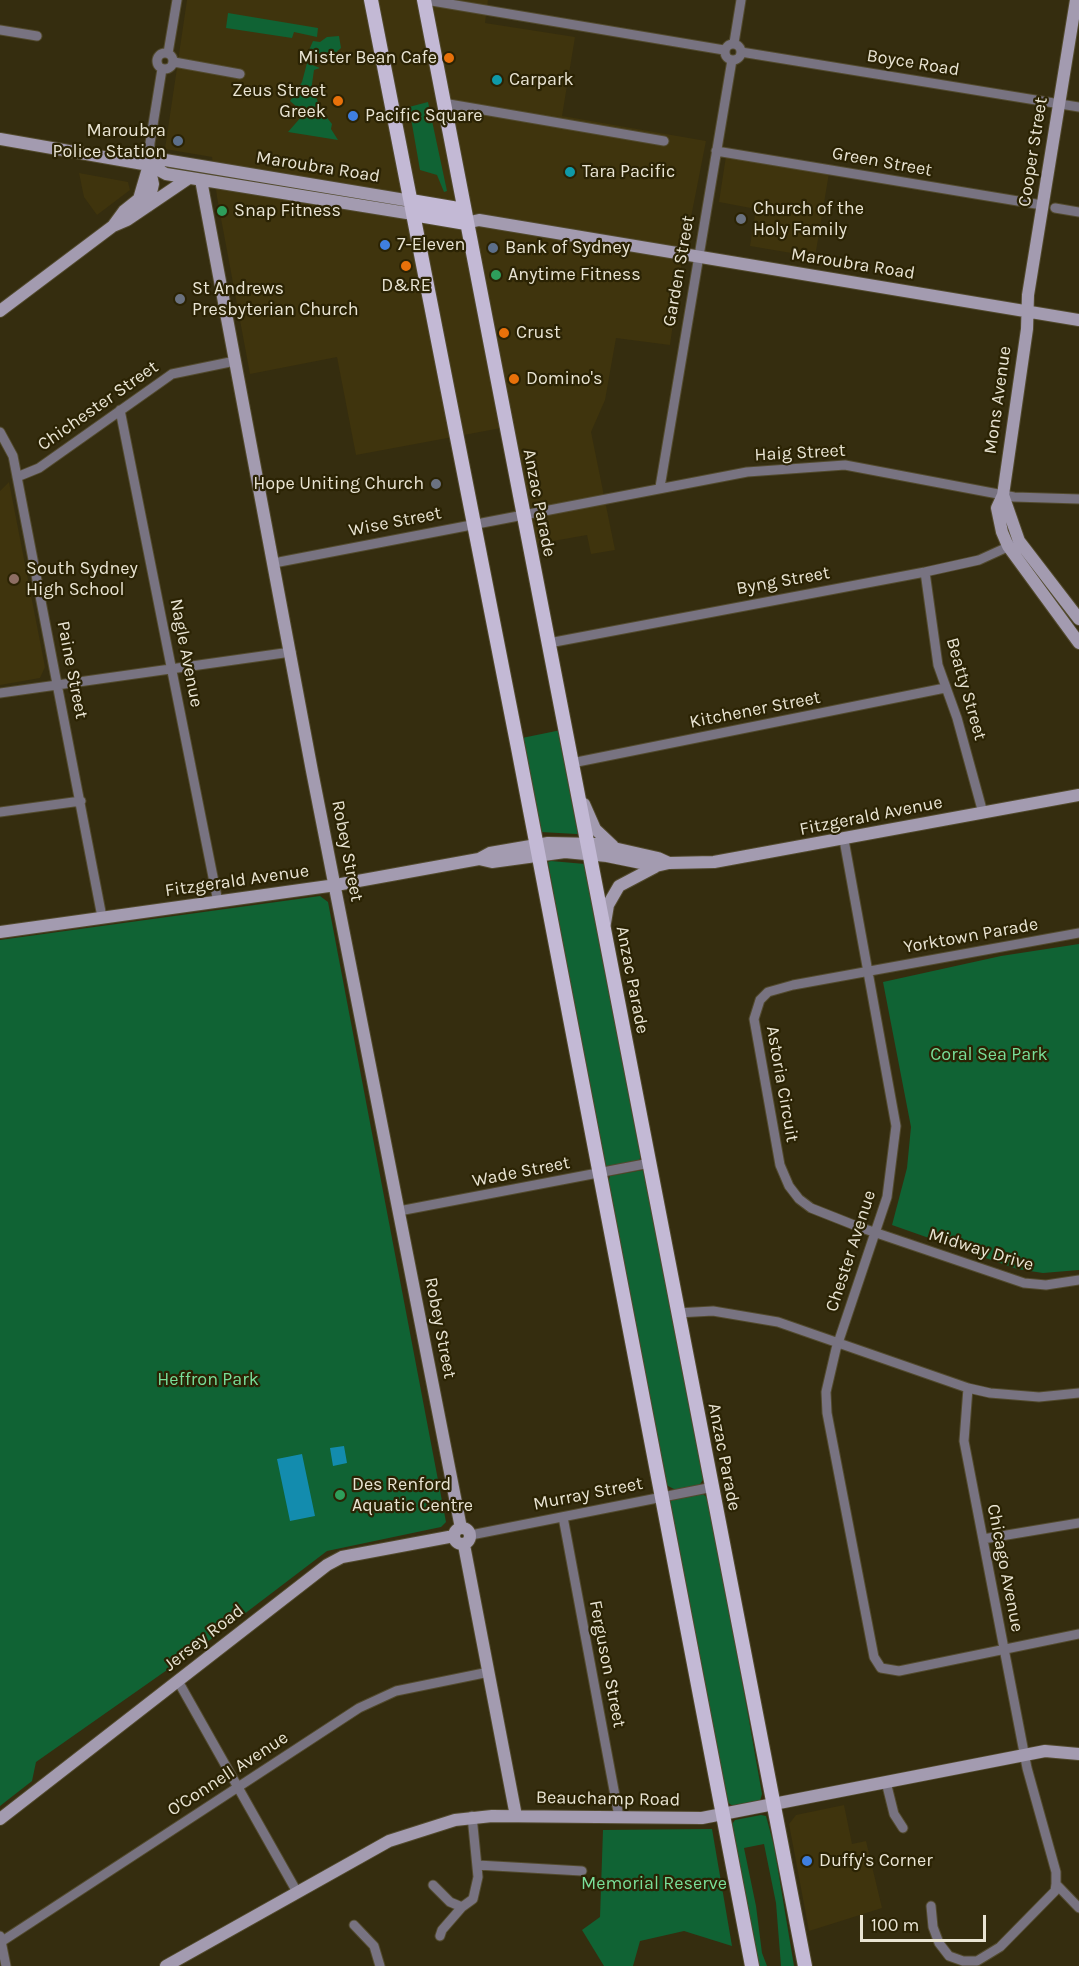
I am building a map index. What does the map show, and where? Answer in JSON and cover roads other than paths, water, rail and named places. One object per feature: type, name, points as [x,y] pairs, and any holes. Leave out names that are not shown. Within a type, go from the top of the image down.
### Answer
[{"type":"main road","points":[[371,0],[752,1966]]},
{"type":"main road","name":"Anzac Parade","points":[[425,0],[443,103],[470,218],[523,514],[806,1966]]},
{"type":"main road","name":"Maroubra Road","points":[[412,207],[470,218]]},
{"type":"street","points":[[177,0],[168,53],[174,62],[240,74]]},
{"type":"street","points":[[425,0],[724,50]]},
{"type":"street","points":[[734,43],[728,45],[724,50],[725,56],[732,60],[737,59],[741,52],[734,43],[741,0]]},
{"type":"street","name":"Cooper Street","points":[[1026,310],[1076,0]]},
{"type":"street","points":[[0,30],[37,36]]},
{"type":"street","name":"Boyce Road","points":[[741,52],[1079,107]]},
{"type":"street","points":[[148,206],[153,184],[149,165],[150,143],[162,69],[158,64],[158,57],[168,53]]},
{"type":"street","name":"Garden Street","points":[[660,487],[732,60]]},
{"type":"street","points":[[162,69],[170,68],[174,62]]},
{"type":"street","points":[[443,103],[664,141]]},
{"type":"street","name":"Maroubra Road","points":[[0,139],[149,165],[163,174],[412,207]]},
{"type":"street","name":"Green Street","points":[[716,151],[1042,205]]},
{"type":"street","name":"Maroubra Road","points":[[149,165],[165,160],[412,207]]},
{"type":"street","points":[[113,226],[124,211],[138,199],[149,165]]},
{"type":"street","points":[[0,311],[113,226],[195,179]]},
{"type":"street","name":"Robey Street","points":[[195,179],[235,361],[516,1816]]},
{"type":"street","points":[[1055,208],[1079,212]]},
{"type":"street","name":"Maroubra Road","points":[[470,218],[1079,320]]},
{"type":"street","name":"Mons Avenue","points":[[1026,310],[1027,329],[1003,495],[998,514],[1014,544],[1079,643]]},
{"type":"street","name":"Chichester Street","points":[[17,477],[39,468],[172,374],[235,361]]},
{"type":"street","name":"Nagle Avenue","points":[[120,410],[218,902]]},
{"type":"street","name":"Paine Street","points":[[0,432],[10,447],[17,477],[102,917]]},
{"type":"street","name":"Haig Street","points":[[523,514],[747,472],[845,465],[1003,495],[1079,499]]},
{"type":"street","name":"Wise Street","points":[[274,563],[523,514]]},
{"type":"street","name":"Mons Avenue","points":[[1014,544],[1079,619]]},
{"type":"street","name":"Byng Street","points":[[549,643],[925,572],[979,560],[1014,544]]},
{"type":"street","name":"Beatty Street","points":[[925,572],[938,665],[960,729],[983,813]]},
{"type":"street","points":[[0,693],[291,652]]},
{"type":"street","name":"Kitchener Street","points":[[573,769],[945,688]]},
{"type":"street","points":[[573,769],[592,825],[601,837],[617,849]]},
{"type":"street","name":"Fitzgerald Avenue","points":[[589,849],[656,866],[669,863],[714,862],[844,840],[1079,795]]},
{"type":"street","points":[[0,812],[81,801]]},
{"type":"street","name":"Chester Avenue","points":[[844,840],[896,1126],[887,1197],[827,1381],[827,1413],[873,1649],[881,1668],[898,1671],[1004,1648]]},
{"type":"street","name":"Fitzgerald Avenue","points":[[0,932],[336,885],[479,859],[492,862],[537,849],[617,849],[658,858],[669,863]]},
{"type":"street","points":[[604,930],[608,905],[614,892],[627,880],[656,866]]},
{"type":"street","name":"Yorktown Parade","points":[[868,972],[1079,933]]},
{"type":"street","name":"Astoria Circuit","points":[[868,972],[768,992],[760,1000],[756,1010],[754,1031],[780,1165],[789,1186],[811,1208],[876,1233]]},
{"type":"street","name":"Wade Street","points":[[399,1211],[650,1163]]},
{"type":"street","name":"Midway Drive","points":[[876,1233],[1024,1283],[1046,1285],[1079,1280]]},
{"type":"street","points":[[677,1313],[713,1311],[743,1314],[778,1322],[968,1388],[1005,1395],[1039,1397],[1079,1393]]},
{"type":"street","name":"Chicago Avenue","points":[[968,1388],[964,1442],[1025,1755],[1056,1872],[1056,1884]]},
{"type":"street","name":"Murray Street","points":[[462,1536],[713,1487]]},
{"type":"street","name":"Ferguson Street","points":[[563,1517],[619,1817]]},
{"type":"street","points":[[983,1539],[1079,1522]]},
{"type":"street","name":"Jersey Road","points":[[0,1819],[334,1561],[462,1536]]},
{"type":"street","points":[[1004,1648],[1079,1634]]},
{"type":"street","name":"O'Connell Avenue","points":[[1,1939],[376,1698],[419,1685],[489,1672]]},
{"type":"street","points":[[178,1681],[297,1892]]},
{"type":"street","name":"Beauchamp Road","points":[[166,1966],[402,1836],[472,1816],[685,1819],[722,1815],[1053,1750],[1079,1754]]},
{"type":"street","points":[[886,1782],[894,1814],[903,1828]]},
{"type":"street","points":[[440,1936],[442,1930],[462,1907],[468,1905],[476,1892],[477,1865],[472,1816]]},
{"type":"street","points":[[477,1865],[582,1871]]},
{"type":"street","points":[[1056,1884],[1079,1908]]},
{"type":"street","points":[[931,1906],[933,1926],[939,1943],[949,1956],[980,1963],[1000,1947],[1055,1891],[1056,1884]]},
{"type":"street","points":[[433,1886],[450,1902],[462,1907]]},
{"type":"street","points":[[354,1925],[374,1946],[380,1966]]},
{"type":"street","points":[[1,1939],[6,1966]]},
{"type":"water","points":[[344,1446],[347,1463],[333,1466],[330,1448]]},
{"type":"water","points":[[302,1454],[315,1516],[290,1521],[277,1459]]},
{"type":"place","name":"Mister Bean Cafe","points":[[449,58]]},
{"type":"place","name":"Carpark","points":[[497,80]]},
{"type":"place","name":"Zeus Street Greek","points":[[338,101]]},
{"type":"place","name":"Pacific Square","points":[[353,116]]},
{"type":"place","name":"Maroubra Police Station","points":[[178,141]]},
{"type":"place","name":"Tara Pacific","points":[[570,172]]},
{"type":"place","name":"Snap Fitness","points":[[222,211]]},
{"type":"place","name":"Church of the Holy Family","points":[[741,219]]},
{"type":"place","name":"7-Eleven","points":[[385,245]]},
{"type":"place","name":"Bank of Sydney","points":[[493,248]]},
{"type":"place","name":"D&RE","points":[[406,266]]},
{"type":"place","name":"Anytime Fitness","points":[[496,275]]},
{"type":"place","name":"St Andrews Presbyterian Church","points":[[180,299]]},
{"type":"place","name":"Crust","points":[[504,333]]},
{"type":"place","name":"Domino's","points":[[514,379]]},
{"type":"place","name":"Hope Uniting Church","points":[[436,484]]},
{"type":"place","name":"South Sydney High School","points":[[14,579]]},
{"type":"place","name":"Des Renford Aquatic Centre","points":[[340,1495]]},
{"type":"place","name":"Duffy's Corner","points":[[807,1861]]},
{"type":"park label","name":"Coral Sea Park","points":[[989,1055]]},
{"type":"park label","name":"Heffron Park","points":[[208,1380]]},
{"type":"park label","name":"Memorial Reserve","points":[[654,1884]]}]
